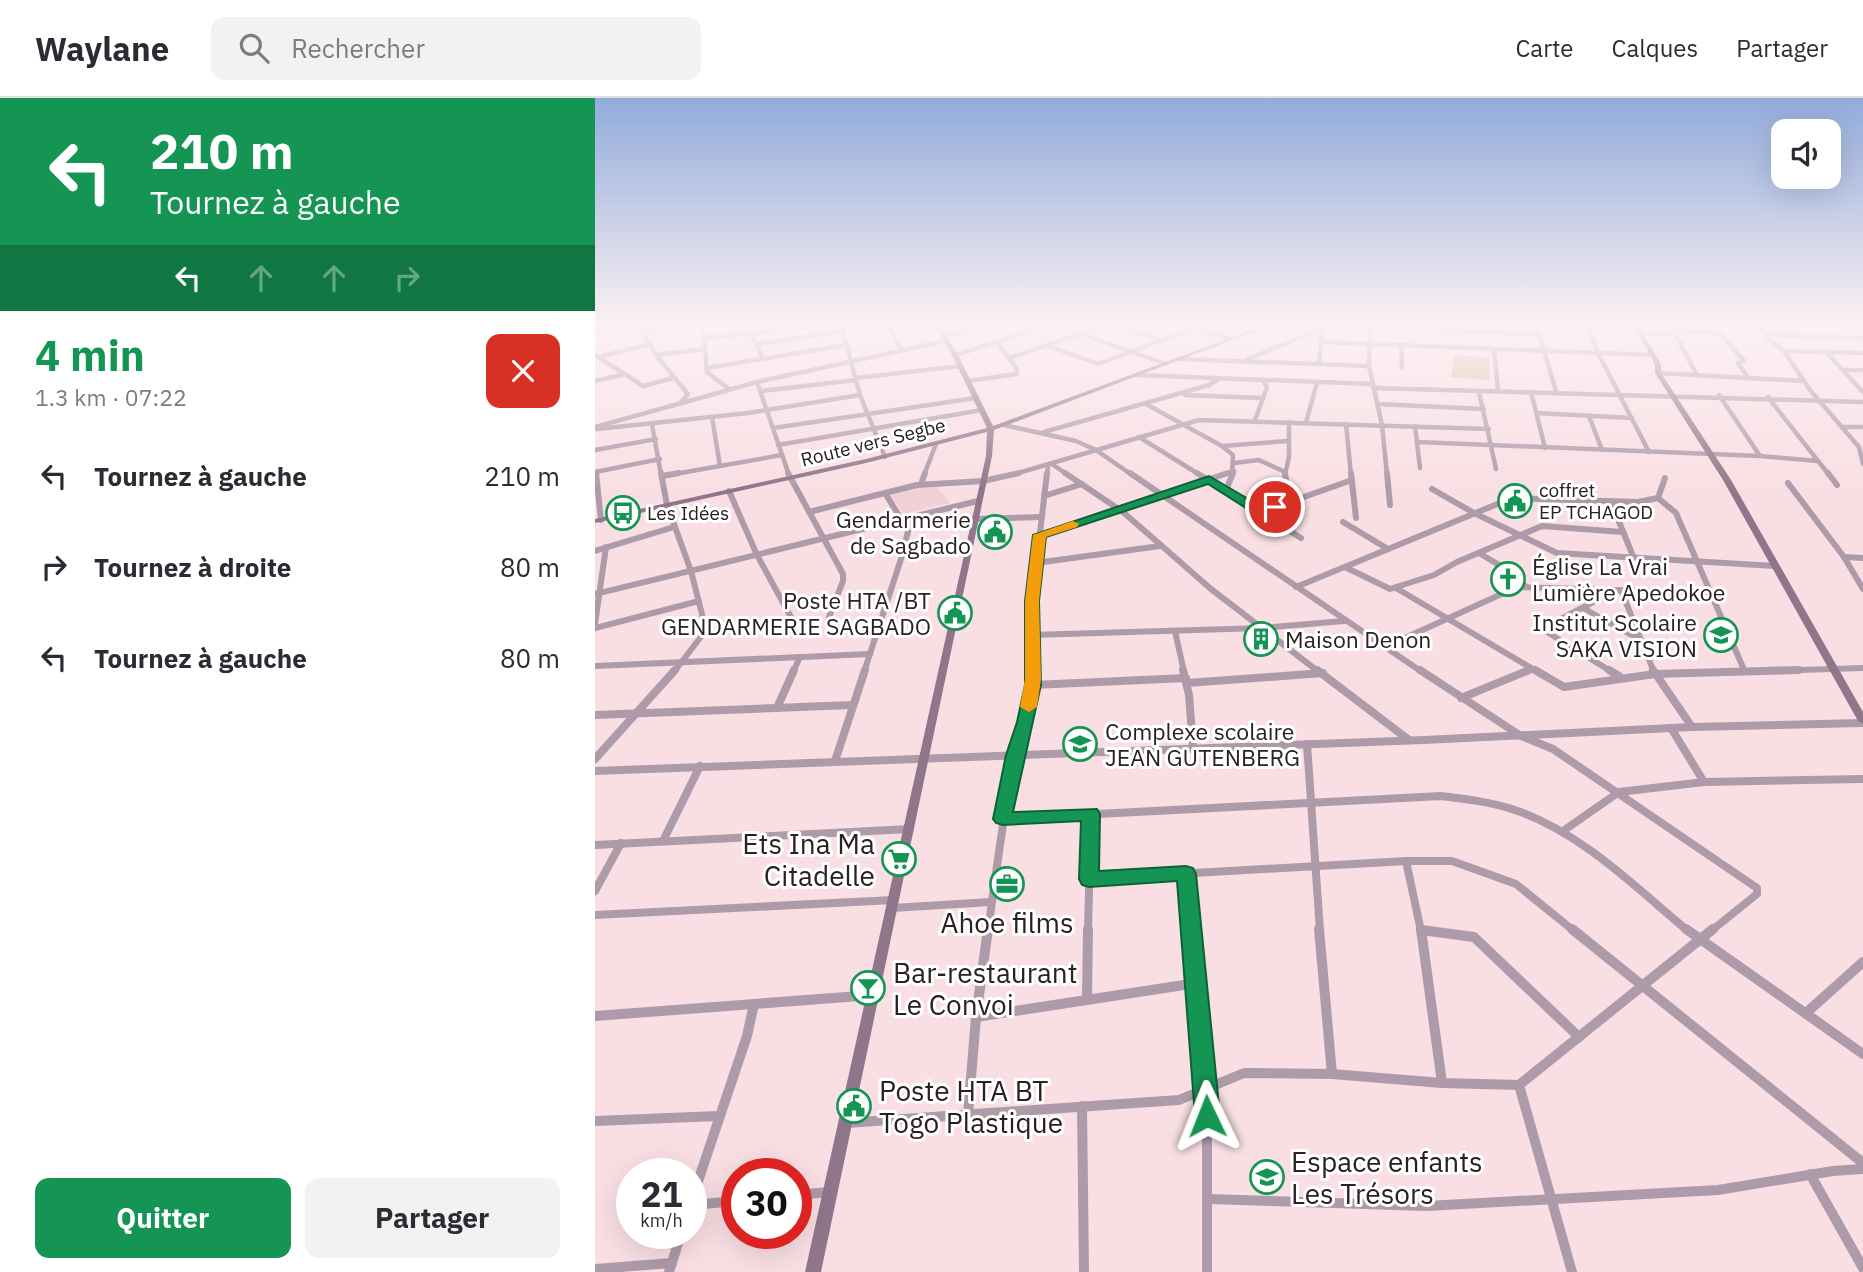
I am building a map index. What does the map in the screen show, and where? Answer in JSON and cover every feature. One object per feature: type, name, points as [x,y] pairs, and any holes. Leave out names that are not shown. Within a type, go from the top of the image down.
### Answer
[{"type":"street","points":[[634,380],[643,386],[666,380]]},
{"type":"street","points":[[675,380],[688,394],[680,403]]},
{"type":"street","points":[[715,380],[729,389]]},
{"type":"street","points":[[595,428],[766,380]]},
{"type":"street","points":[[761,391],[850,380]]},
{"type":"street","points":[[856,380],[885,457]]},
{"type":"street","points":[[813,1272],[983,481],[991,429],[968,382],[983,380]]},
{"type":"street","name":"Route vers Segbe","points":[[598,521],[936,444],[1004,425],[1124,380]]},
{"type":"street","points":[[1041,433],[1209,385],[1217,380]]},
{"type":"street","points":[[1258,380],[1479,392],[1719,395],[1863,402]]},
{"type":"street","points":[[1255,420],[1267,384],[1263,380]]},
{"type":"street","points":[[1372,380],[1382,425],[1390,505]]},
{"type":"street","points":[[1498,380],[1499,391]]},
{"type":"street","points":[[1552,380],[1556,391]]},
{"type":"street","points":[[1613,380],[1649,452]]},
{"type":"street","points":[[595,772],[1863,722],[1712,455],[1663,380]]},
{"type":"street","points":[[1790,380],[1804,381],[1863,452],[1863,464]]},
{"type":"street","points":[[757,382],[790,478],[844,577],[829,617]]},
{"type":"street","points":[[1306,422],[1317,383]]},
{"type":"street","points":[[1479,392],[1496,469]]},
{"type":"street","points":[[1531,392],[1545,448]]},
{"type":"street","points":[[1177,394],[1262,398]]},
{"type":"street","points":[[1719,395],[1760,456]]},
{"type":"street","points":[[595,428],[652,425],[860,396]]},
{"type":"street","points":[[1768,397],[1837,485]]},
{"type":"street","points":[[773,428],[976,398]]},
{"type":"street","points":[[1146,404],[1222,446],[1233,455],[1234,467],[1226,490]]},
{"type":"street","points":[[1377,404],[1484,409]]},
{"type":"street","points":[[778,445],[982,410]]},
{"type":"street","points":[[1537,413],[1632,418]]},
{"type":"street","points":[[1589,416],[1602,450]]},
{"type":"street","points":[[712,417],[720,466]]},
{"type":"street","points":[[809,512],[921,484],[983,481],[1050,465],[1206,419],[1489,429]]},
{"type":"street","points":[[1289,422],[1289,457],[1285,472],[1289,502]]},
{"type":"street","points":[[1346,424],[1356,518]]},
{"type":"street","points":[[595,759],[639,713],[706,630],[691,571],[667,505],[652,425]]},
{"type":"street","points":[[845,1123],[1179,1100],[1207,1089],[1221,1080],[1244,1073],[1332,1074],[1442,1083],[1519,1085],[1758,890],[1619,792],[1553,749],[1517,734],[1461,698],[1096,450],[1076,441],[1004,425]]},
{"type":"street","points":[[1415,426],[1420,468]]},
{"type":"street","points":[[1843,427],[1863,427]]},
{"type":"street","points":[[1139,437],[1301,538]]},
{"type":"street","points":[[595,450],[656,439]]},
{"type":"street","points":[[1222,446],[1288,441]]},
{"type":"street","points":[[1418,442],[1760,456],[1818,461]]},
{"type":"street","points":[[921,484],[936,444]]},
{"type":"street","points":[[662,476],[782,455]]},
{"type":"street","points":[[598,521],[595,472],[660,459]]},
{"type":"street","points":[[1039,535],[1163,496],[1209,480],[1234,467],[1259,460],[1285,472]]},
{"type":"street","points":[[1050,465],[1083,484],[1119,510],[1261,628],[1409,740]]},
{"type":"street","points":[[968,1114],[977,1017],[1003,819],[1015,755],[1026,722],[1033,685],[1032,635],[1036,563],[1050,465]]},
{"type":"street","points":[[1658,498],[1665,478]]},
{"type":"street","points":[[1261,512],[1352,480]]},
{"type":"street","points":[[1788,483],[1844,556],[1863,589]]},
{"type":"street","points":[[1044,496],[1083,484]]},
{"type":"street","points":[[1432,489],[1557,554],[1633,556],[1775,566]]},
{"type":"street","points":[[729,492],[757,555],[792,620]]},
{"type":"street","points":[[885,493],[901,519]]},
{"type":"street","points":[[1296,587],[1515,498],[1611,502],[1658,498]]},
{"type":"street","points":[[1658,498],[1676,513],[1745,672]]},
{"type":"street","points":[[597,594],[978,500]]},
{"type":"street","points":[[1611,502],[1633,556]]},
{"type":"street","points":[[835,761],[912,516]]},
{"type":"street","points":[[974,519],[1042,517]]},
{"type":"street","points":[[1343,522],[1388,549]]},
{"type":"street","points":[[1345,566],[1382,588],[1397,587],[1434,575],[1457,562],[1547,526],[1622,532]]},
{"type":"street","points":[[595,551],[674,527]]},
{"type":"street","points":[[1036,563],[1160,546]]},
{"type":"street","points":[[606,547],[597,594],[595,626],[699,601]]},
{"type":"street","points":[[1479,554],[1514,574],[1525,586]]},
{"type":"street","points":[[1844,556],[1863,558]]},
{"type":"street","points":[[1385,647],[1513,588],[1525,586],[1709,593]]},
{"type":"street","points":[[1397,587],[1564,687],[1655,674],[1863,668]]},
{"type":"street","points":[[1611,589],[1543,630],[1620,677]]},
{"type":"street","points":[[1621,590],[1655,674],[1692,727]]},
{"type":"street","points":[[1583,608],[1644,643]]},
{"type":"street","points":[[1032,635],[1261,628],[1345,621]]},
{"type":"street","points":[[1175,631],[1187,681],[1193,748]]},
{"type":"street","points":[[595,666],[870,654]]},
{"type":"street","points":[[777,708],[800,657]]},
{"type":"street","points":[[1461,698],[1531,669]]},
{"type":"street","points":[[1033,685],[1187,681],[1323,673]]},
{"type":"street","points":[[595,715],[852,705]]},
{"type":"street","points":[[1671,728],[1705,782]]},
{"type":"street","points":[[1307,744],[1314,866],[1332,1074]]},
{"type":"street","points":[[663,841],[700,766]]},
{"type":"street","points":[[1563,831],[1619,792],[1705,782],[1863,779]]},
{"type":"street","points":[[1003,819],[1441,796],[1473,798],[1532,816],[1563,831],[1700,940],[1863,1054]]},
{"type":"street","points":[[1087,998],[1091,814]]},
{"type":"street","points":[[595,845],[910,829]]},
{"type":"street","points":[[595,891],[621,843]]},
{"type":"street","points":[[1089,879],[1406,861],[1460,862],[1510,881],[1863,1163]]},
{"type":"street","points":[[1406,861],[1421,930],[1442,1083]]},
{"type":"street","points":[[1186,874],[1207,1089],[1207,1272]]},
{"type":"street","points":[[595,915],[991,902]]},
{"type":"street","points":[[1421,930],[1474,937],[1579,1037]]},
{"type":"street","points":[[1806,1013],[1863,962]]},
{"type":"street","points":[[977,1017],[1197,983]]},
{"type":"street","points":[[595,1016],[873,995]]},
{"type":"street","points":[[705,1158],[747,1036],[754,1004]]},
{"type":"street","points":[[1519,1085],[1572,1272]]},
{"type":"street","points":[[1082,1106],[1084,1272]]},
{"type":"street","points":[[595,1121],[718,1116]]},
{"type":"street","points":[[1209,1199],[1426,1206],[1718,1190],[1810,1174],[1863,1169]]},
{"type":"street","points":[[1810,1174],[1863,1268]]},
{"type":"street","points":[[812,1194],[830,1192]]},
{"type":"street","points":[[595,1269],[671,1267],[676,1249]]},
{"type":"shaded area","points":[[935,485],[950,503],[904,514],[890,495]]},
{"type":"slow traffic","points":[[1029,707],[1033,685],[1032,601],[1039,535],[1073,524]]},
{"type":"place","name":"coffret EP TCHAGOD","points":[[1515,501]]},
{"type":"place","name":"Les Idées","points":[[623,513]]},
{"type":"place","name":"Gendarmerie de Sagbado","points":[[995,532]]},
{"type":"place","name":"Église La Vrai Lumière Apedokoe","points":[[1508,579]]},
{"type":"place","name":"Poste HTA /BT GENDARMERIE SAGBADO","points":[[955,613]]},
{"type":"place","name":"Institut Scolaire SAKA VISION","points":[[1721,635]]},
{"type":"place","name":"Maison Denon","points":[[1261,639]]},
{"type":"place","name":"Complexe scolaire JEAN GUTENBERG","points":[[1080,744]]},
{"type":"place","name":"Ets Ina Ma Citadelle","points":[[899,859]]},
{"type":"place","name":"Ahoe films","points":[[1007,884]]},
{"type":"place","name":"Bar-restaurant Le Convoi","points":[[868,988]]},
{"type":"place","name":"Poste HTA BT Togo Plastique","points":[[854,1106]]},
{"type":"place","name":"Espace enfants Les Trésors","points":[[1267,1177]]},
{"type":"route","points":[[1207,1116],[1207,1089],[1186,874],[1089,879],[1091,814],[1003,819],[1015,755],[1026,722],[1033,685],[1032,601],[1039,535],[1209,480],[1261,512],[1275,507]]}]
